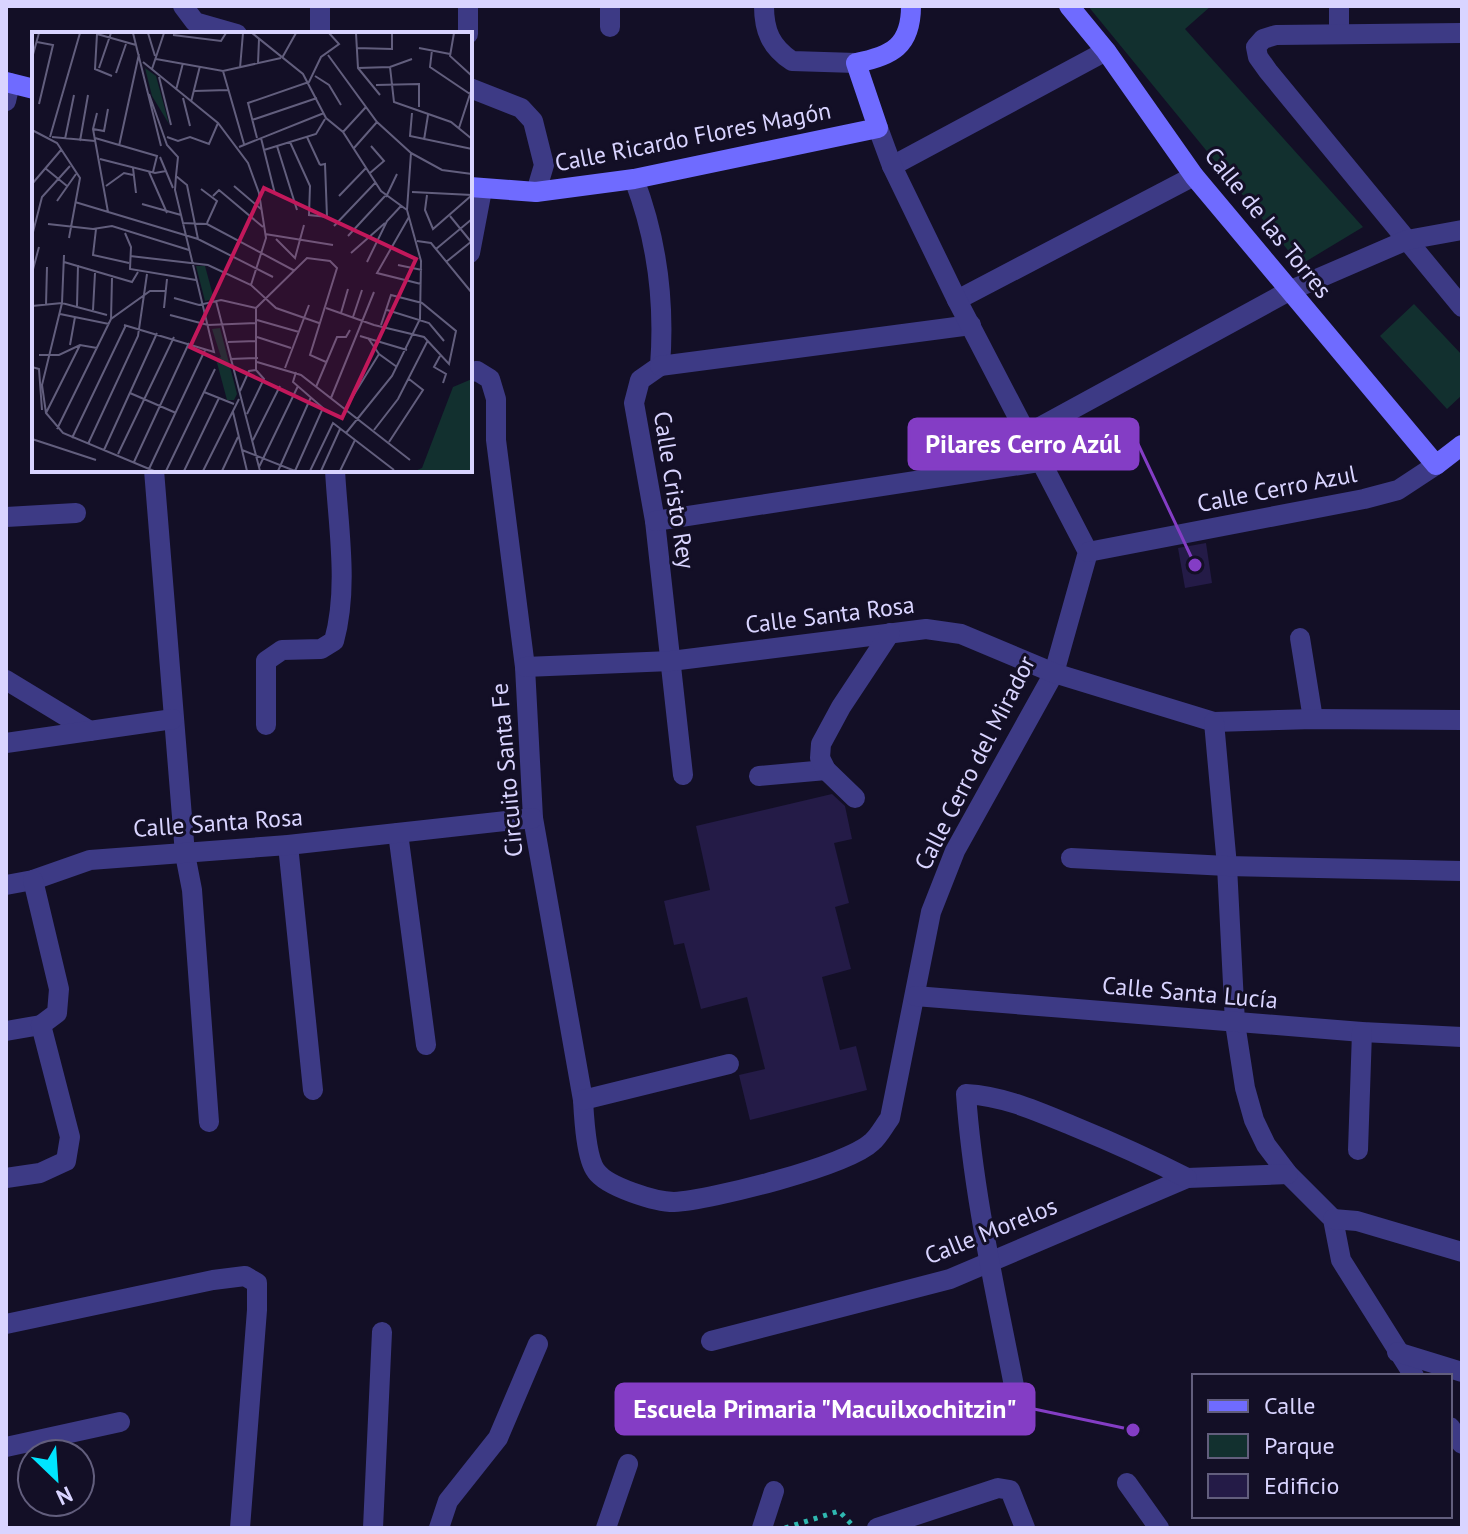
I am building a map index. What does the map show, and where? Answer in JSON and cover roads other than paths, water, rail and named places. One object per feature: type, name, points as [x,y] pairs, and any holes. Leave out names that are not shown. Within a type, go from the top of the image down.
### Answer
[{"type":"street","points":[[320,6],[320,32]]},
{"type":"street","points":[[468,6],[468,32]]},
{"type":"street","points":[[610,6],[610,27]]},
{"type":"street","points":[[764,6],[764,22],[771,42],[792,61],[856,63],[877,59],[898,46],[911,27],[911,6]]},
{"type":"street","name":"Calle de las Torres","points":[[1069,6],[1106,51],[1194,176],[1436,465]]},
{"type":"street","points":[[1339,6],[1339,34]]},
{"type":"street","points":[[183,7],[195,22],[230,32]]},
{"type":"street","points":[[1462,33],[1276,35],[1263,39],[1256,47],[1258,57],[1268,71],[1462,307]]},
{"type":"street","points":[[892,166],[1106,51]]},
{"type":"street","points":[[856,63],[892,166],[1039,462],[1088,552]]},
{"type":"street","points":[[7,89],[32,89]]},
{"type":"street","points":[[472,89],[521,108],[533,121],[544,165],[536,192]]},
{"type":"street","name":"Calle Ricardo Flores Magón","points":[[476,188],[536,192],[634,179],[878,128]]},
{"type":"street","points":[[957,300],[1194,176]]},
{"type":"street","points":[[634,179],[644,206],[659,275],[663,329],[660,366],[971,325]]},
{"type":"street","points":[[472,231],[476,188]]},
{"type":"street","points":[[1027,434],[1289,291],[1407,240],[1462,230]]},
{"type":"street","name":"Calle Cristo Rey","points":[[660,366],[640,380],[634,403],[655,521],[683,775]]},
{"type":"street","name":"Circuito Santa Fe","points":[[472,372],[477,371],[490,379],[496,399],[496,440],[525,667],[533,818],[583,1100],[587,1142],[595,1171],[621,1189]]},
{"type":"street","name":"Calle Cerro Azul","points":[[1088,552],[1398,490],[1462,445]]},
{"type":"street","points":[[655,521],[1039,462]]},
{"type":"street","points":[[154,472],[185,854],[192,890],[209,1122]]},
{"type":"street","points":[[266,725],[266,661],[282,650],[321,649],[334,641],[340,619],[341,597],[335,472]]},
{"type":"street","points":[[6,517],[76,513]]},
{"type":"street","name":"Calle Cerro del Mirador","points":[[621,1189],[672,1202],[727,1193],[832,1164],[871,1143],[890,1118],[931,912],[955,851],[1054,673],[1088,552]]},
{"type":"street","name":"Calle Santa Rosa","points":[[525,667],[671,661],[926,629],[961,634],[1054,673],[1214,722],[1462,720]]},
{"type":"street","points":[[855,798],[826,770],[820,758],[821,744],[841,707],[890,633]]},
{"type":"street","points":[[1300,638],[1313,719]]},
{"type":"street","points":[[6,680],[90,731]]},
{"type":"street","points":[[6,743],[173,719]]},
{"type":"street","points":[[1214,722],[1227,866],[1235,1023],[1245,1088],[1254,1120],[1266,1145],[1288,1174],[1333,1219],[1341,1260],[1413,1374]]},
{"type":"street","points":[[759,776],[826,770]]},
{"type":"street","name":"Calle Santa Rosa","points":[[6,885],[33,880],[90,860],[288,845],[533,818]]},
{"type":"street","points":[[398,833],[426,1045]]},
{"type":"street","points":[[288,845],[313,1090]]},
{"type":"street","points":[[1071,858],[1227,866],[1462,871]]},
{"type":"street","points":[[6,1031],[41,1025],[57,1013],[59,989],[33,880]]},
{"type":"street","name":"Calle Santa Lucía","points":[[915,996],[1235,1023],[1462,1037]]},
{"type":"street","points":[[6,1178],[40,1173],[66,1161],[70,1137],[41,1025]]},
{"type":"street","points":[[1358,1150],[1362,1032]]},
{"type":"street","points":[[583,1100],[729,1064]]},
{"type":"street","points":[[1015,1391],[989,1261],[966,1094],[985,1095],[1047,1115],[1140,1153],[1187,1178]]},
{"type":"street","name":"Calle Morelos","points":[[711,1341],[950,1279],[1187,1178],[1288,1174]]},
{"type":"street","points":[[1333,1219],[1357,1221],[1462,1252]]},
{"type":"street","points":[[6,1324],[213,1280],[245,1276],[257,1283],[240,1528]]},
{"type":"street","points":[[373,1528],[382,1332]]},
{"type":"street","points":[[439,1528],[448,1501],[498,1438],[538,1344]]},
{"type":"street","points":[[1397,1352],[1462,1372]]},
{"type":"street","points":[[6,1447],[120,1422]]},
{"type":"street","points":[[606,1528],[628,1464]]},
{"type":"street","points":[[1127,1483],[1159,1528]]},
{"type":"street","points":[[877,1528],[998,1488],[1010,1490],[1025,1528]]},
{"type":"street","points":[[762,1528],[774,1491]]},
{"type":"place","name":"Pilares Cerro Azúl","points":[[1195,565]]},
{"type":"place","name":"Escuela Primaria \"Macuilxochitzin\"","points":[[1133,1430]]}]
